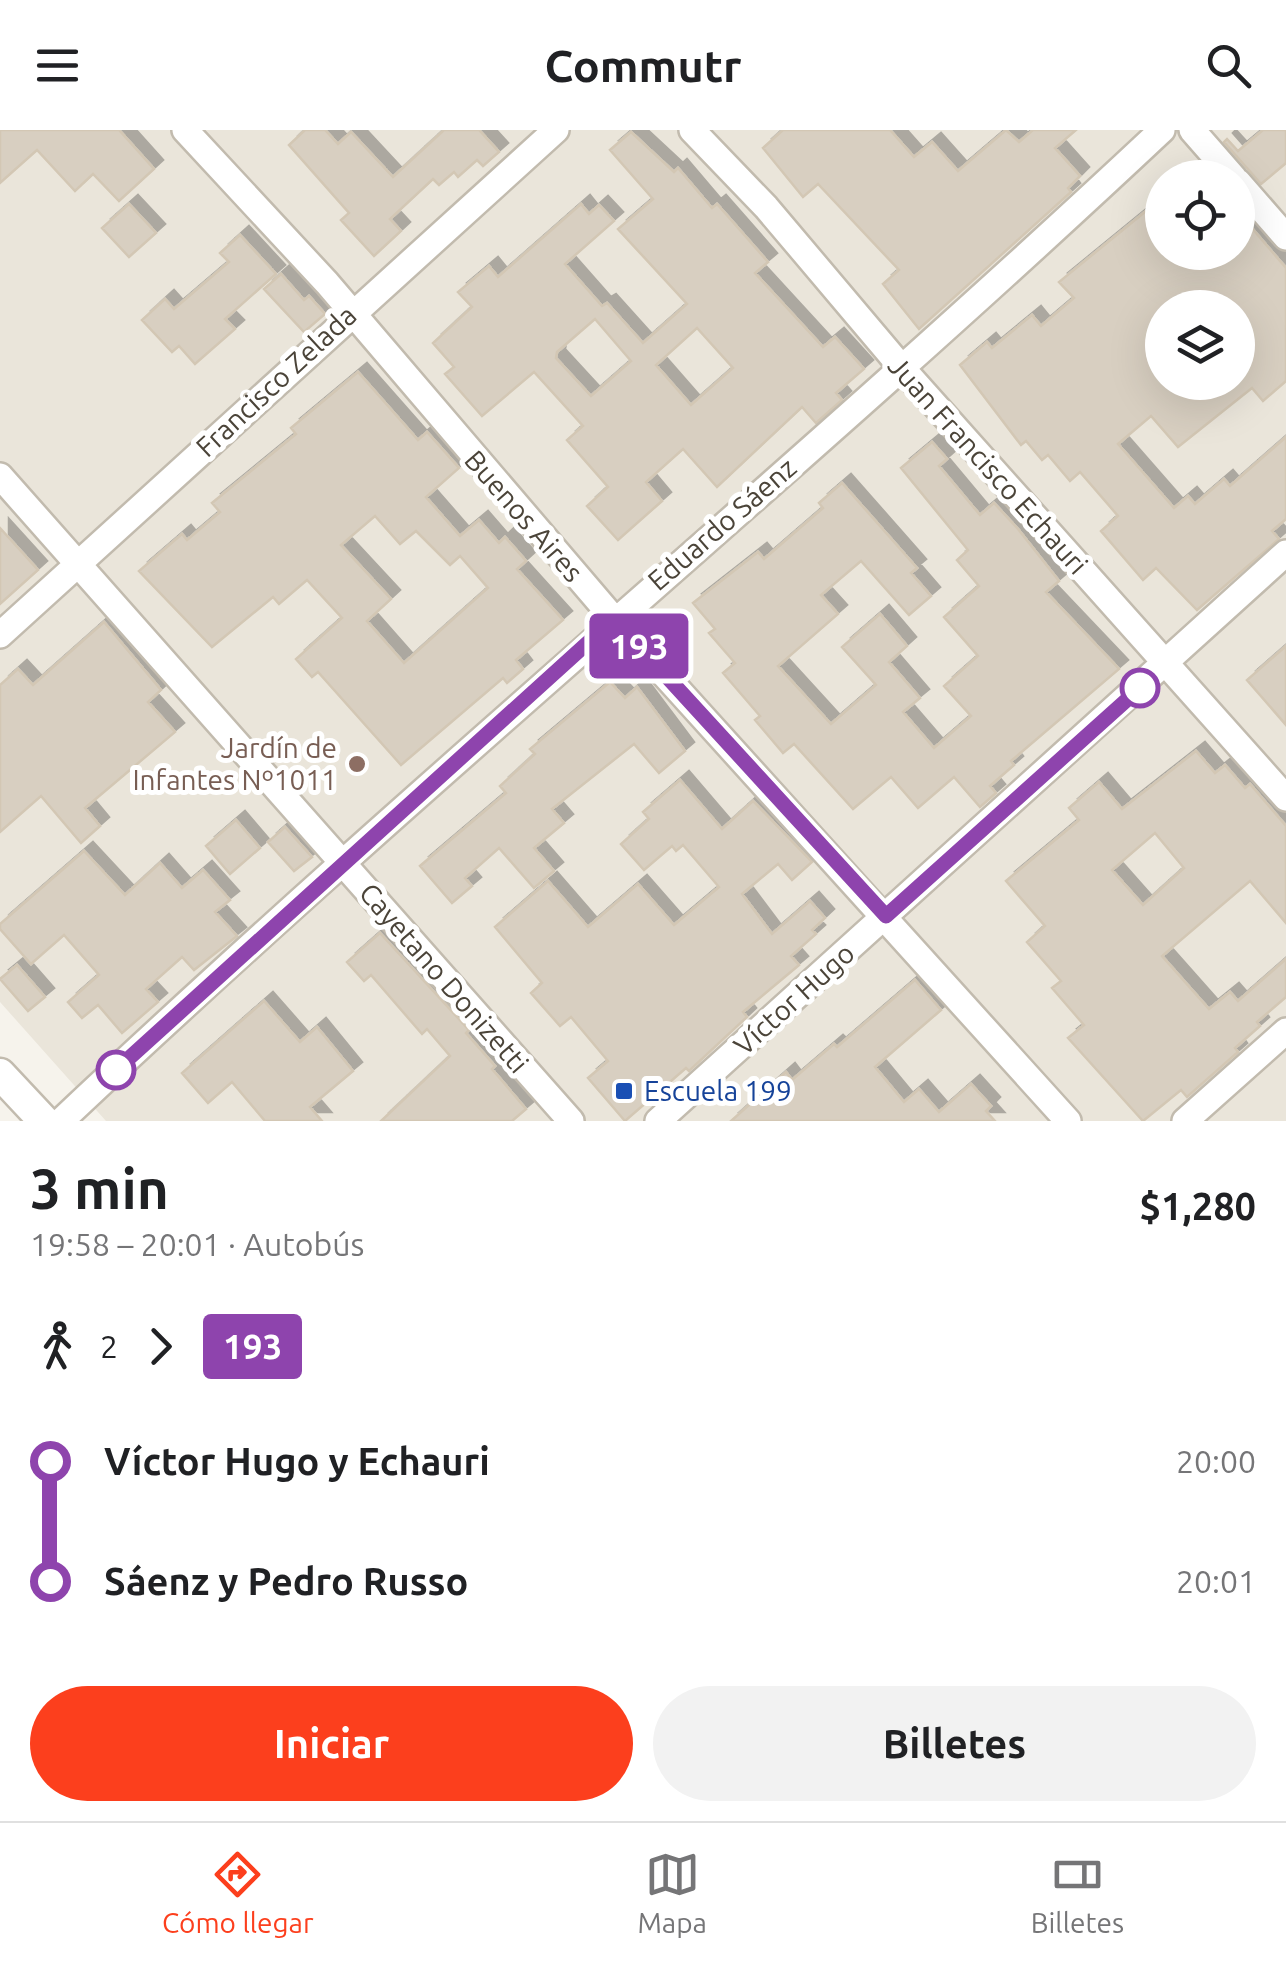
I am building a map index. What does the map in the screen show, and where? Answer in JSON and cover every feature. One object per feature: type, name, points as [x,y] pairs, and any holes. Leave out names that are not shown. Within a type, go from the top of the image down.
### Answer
[{"type":"street","name":"Buenos Aires","points":[[185,130],[614,619],[1068,1121]]},
{"type":"street","name":"Francisco Zelada","points":[[0,635],[349,313],[556,130]]},
{"type":"street","name":"Juan Francisco Echauri","points":[[692,130],[766,207],[902,368],[1286,798]]},
{"type":"street","name":"Eduardo Sáenz","points":[[61,1121],[342,862],[902,368],[1162,130]]},
{"type":"street","points":[[1192,130],[1218,160]]},
{"type":"street","points":[[1255,202],[1286,237]]},
{"type":"street","name":"Cayetano Donizetti","points":[[0,476],[571,1121]]},
{"type":"street","name":"Víctor Hugo","points":[[658,1121],[1286,554]]},
{"type":"street","points":[[1185,1121],[1286,1031]]},
{"type":"street","points":[[0,1074],[44,1121]]},
{"type":"shaded area","points":[[0,130],[1286,130],[1286,1121],[106,1121],[0,1002]]},
{"type":"building","points":[[0,130],[119,130],[154,169],[119,201],[93,174],[75,191],[37,150],[0,183]]},
{"type":"building","points":[[305,130],[325,130],[338,144],[351,132],[393,177],[444,130],[479,130],[499,152],[483,166],[477,160],[458,177],[454,172],[439,185],[433,179],[390,219],[401,231],[374,256],[341,220],[349,213],[289,145]]},
{"type":"building","points":[[783,130],[890,130],[914,157],[932,142],[958,171],[1006,130],[1019,142],[1033,130],[1076,130],[1055,148],[1080,176],[1068,188],[1071,192],[919,329],[883,284],[899,270],[818,184],[803,197],[763,148]]},
{"type":"building","points":[[1263,130],[1286,130],[1286,163],[1261,184],[1255,177],[1255,160],[1240,160],[1224,142],[1227,139],[1238,151]]},
{"type":"building","points":[[631,132],[674,172],[678,168],[712,208],[717,204],[768,262],[755,273],[823,347],[835,337],[864,369],[836,393],[842,400],[816,423],[802,407],[717,487],[683,449],[646,482],[662,501],[618,540],[587,506],[608,487],[567,440],[583,426],[534,372],[482,416],[445,374],[454,367],[433,343],[472,307],[458,292],[489,266],[498,277],[581,204],[589,214],[599,205],[614,221],[565,264],[602,306],[607,303],[643,343],[687,304],[618,229],[653,199],[610,150]],"holes":[[[595,319],[631,361],[591,396],[556,358],[557,352]],[[697,328],[733,368],[691,405],[656,365]]]},
{"type":"building","points":[[129,204],[156,233],[129,257],[102,228]]},
{"type":"building","points":[[1145,212],[1145,270],[1255,270],[1255,232],[1286,268],[1286,381],[1263,401],[1255,392],[1255,290],[1145,290],[1145,400],[1237,400],[1178,447],[1151,416],[1118,444],[1174,508],[1188,496],[1195,504],[1224,479],[1230,486],[1286,437],[1286,519],[1272,531],[1279,539],[1197,610],[1156,568],[1143,580],[1101,531],[1118,516],[1080,472],[1070,481],[1048,455],[1042,460],[1026,441],[1021,445],[960,365],[987,342],[992,348],[1032,315],[1041,326],[1074,298],[1059,282]]},
{"type":"building","points":[[240,235],[276,274],[225,319],[235,329],[195,364],[179,346],[172,352],[142,320],[165,299],[174,309],[229,262],[220,253]]},
{"type":"building","points":[[281,274],[304,300],[309,296],[325,314],[304,332],[264,289]]},
{"type":"building","points":[[358,372],[418,440],[427,432],[459,468],[426,497],[460,536],[479,520],[499,543],[505,537],[526,561],[517,569],[563,620],[516,660],[523,669],[507,683],[503,678],[401,765],[318,672],[312,677],[296,659],[342,618],[307,580],[279,604],[273,597],[212,647],[139,571],[182,534],[187,540],[220,512],[212,503],[296,434],[291,428]],"holes":[[[375,516],[400,544],[416,531],[450,565],[460,556],[488,588],[404,663],[367,621],[391,599],[341,545]]]},
{"type":"building","points":[[932,442],[947,459],[939,466],[980,515],[994,503],[1018,529],[1059,581],[1046,592],[1119,669],[1011,761],[1014,765],[990,786],[996,793],[980,807],[954,777],[918,808],[891,777],[853,809],[794,744],[783,753],[755,720],[760,716],[723,673],[735,663],[709,633],[715,629],[693,603],[758,552],[764,559],[823,508],[819,503],[842,483],[917,568],[911,573],[931,596],[909,615],[861,561],[821,595],[838,614],[778,666],[831,724],[876,685],[842,647],[880,614],[907,646],[889,662],[920,698],[903,712],[934,748],[971,716],[944,686],[978,656],[944,617],[979,586],[957,560],[968,550],[901,468]]},
{"type":"building","points":[[0,528],[38,570],[0,604]]},
{"type":"building","points":[[104,622],[161,690],[148,702],[175,732],[85,808],[100,826],[81,843],[41,796],[0,832],[0,685],[18,669],[33,685]]},
{"type":"building","points":[[1286,646],[1286,725],[1247,680]]},
{"type":"building","points":[[610,682],[625,698],[637,687],[685,751],[659,773],[634,744],[552,809],[564,823],[534,848],[554,871],[534,888],[499,848],[465,878],[472,886],[452,903],[420,866],[506,793],[500,786],[535,754],[530,749]]},
{"type":"building","points":[[1196,751],[1215,773],[1225,765],[1245,788],[1250,784],[1286,826],[1286,923],[1250,881],[1162,956],[1209,1009],[1230,992],[1238,1001],[1286,959],[1286,997],[1257,1022],[1260,1026],[1235,1048],[1238,1052],[1187,1097],[1181,1090],[1143,1121],[1068,1038],[1084,1025],[1052,988],[1061,981],[1027,942],[1045,926],[1006,881],[1079,820],[1069,808],[1099,782],[1122,809]],"holes":[[[1155,833],[1184,868],[1143,905],[1112,870]]]},
{"type":"building","points":[[680,780],[722,829],[753,801],[812,862],[792,880],[778,864],[742,894],[772,934],[810,901],[825,918],[812,930],[816,934],[791,956],[799,965],[743,1012],[747,1017],[689,1071],[686,1068],[625,1121],[588,1078],[608,1061],[571,1017],[560,1026],[531,993],[542,983],[495,927],[548,881],[588,927],[638,884],[674,925],[719,887],[683,845],[676,851],[672,846],[644,870],[621,844],[649,819],[643,812]]},
{"type":"building","points":[[236,820],[260,848],[230,874],[206,846]]},
{"type":"building","points":[[285,827],[312,857],[294,871],[268,842]]},
{"type":"building","points":[[84,851],[125,895],[160,863],[182,888],[203,870],[230,900],[215,912],[237,936],[194,970],[182,957],[146,989],[158,1002],[122,1033],[98,1005],[82,1018],[68,1002],[99,975],[64,935],[31,964],[0,929],[0,924]]},
{"type":"building","points":[[380,933],[469,1030],[466,1033],[526,1109],[512,1121],[381,1121],[450,1056],[427,1029],[422,1034],[371,975],[364,981],[347,962]]},
{"type":"building","points":[[17,965],[45,997],[28,1011],[0,979]]},
{"type":"building","points":[[915,980],[941,1010],[875,1067],[904,1102],[919,1089],[939,1112],[971,1084],[991,1106],[986,1111],[995,1121],[731,1121],[786,1072],[792,1080],[834,1044],[837,1047]]},
{"type":"building","points":[[264,1001],[300,1042],[317,1027],[353,1071],[310,1107],[322,1121],[265,1121],[232,1082],[208,1103],[182,1073]]},
{"type":"bus line","name":"193","points":[[116,1070],[614,619],[886,916],[1140,688]]},
{"type":"place","name":"Jardín de Infantes Nº1011","points":[[357,764]]},
{"type":"place","name":"Escuela 199","points":[[624,1091]]}]
